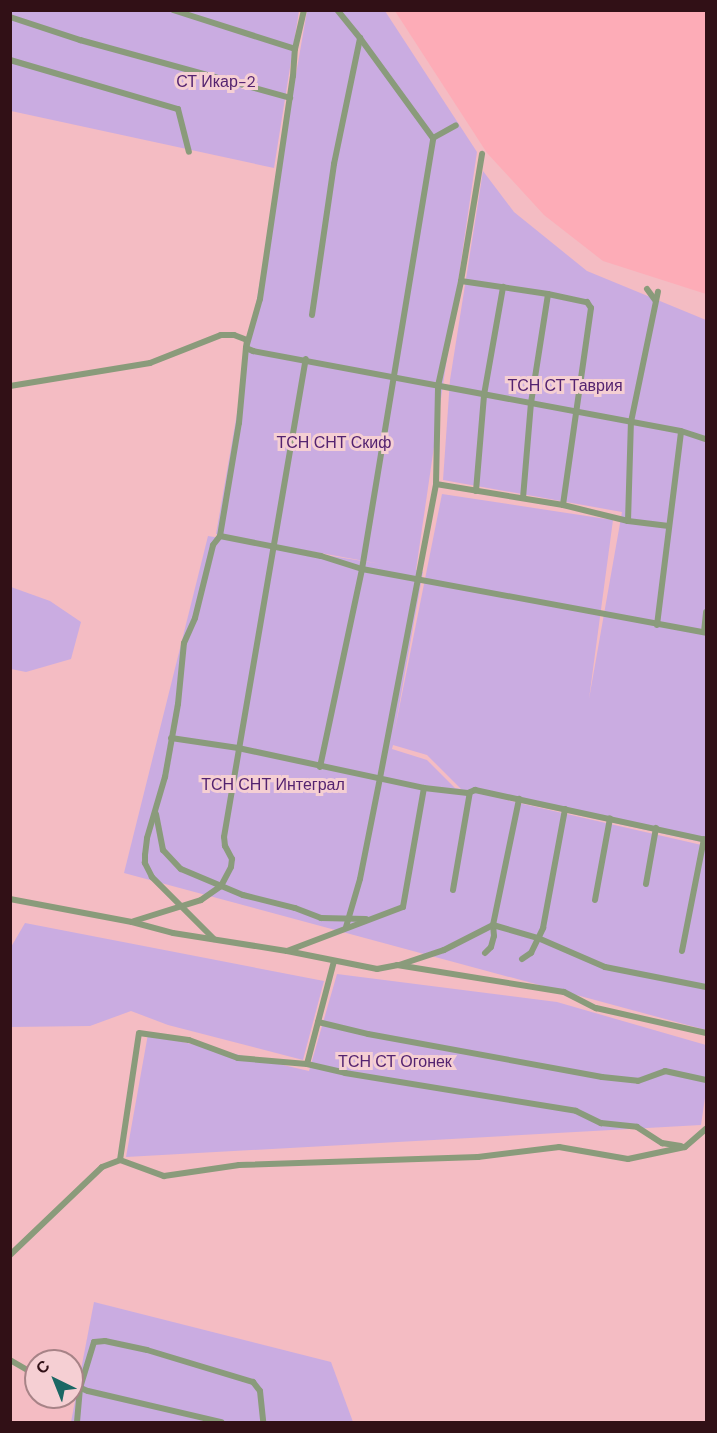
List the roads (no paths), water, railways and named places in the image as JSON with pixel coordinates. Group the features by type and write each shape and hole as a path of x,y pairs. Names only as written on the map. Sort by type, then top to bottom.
{"street":[{"path":"173,10 295,48"},
{"path":"246,348 260,299 290,98 295,48 304,10"},
{"path":"320,767 362,569 433,138 337,10"},
{"path":"10,17 80,40 290,98"},
{"path":"312,315 334,164 360,38"},
{"path":"10,60 178,109 189,152"},
{"path":"433,138 456,125"},
{"path":"346,927 380,778 436,484 438,386 461,281 482,154"},
{"path":"461,281 587,302 591,308 563,505"},
{"path":"476,491 484,395 503,287"},
{"path":"647,289 655,300"},
{"path":"628,522 631,422 658,292"},
{"path":"523,498 531,404 548,294"},
{"path":"10,386 150,363 221,335 234,334 248,340 239,423 220,536 213,545 195,618 184,643 178,704 165,777 147,838 145,863 152,877 214,939"},
{"path":"246,348 395,379 681,431 706,439"},
{"path":"132,921 182,909 201,900 221,886 232,859 225,846 224,837 272,546 306,359"},
{"path":"657,624 681,431"},
{"path":"436,484 563,505 628,522 669,526"},
{"path":"220,536 321,556 362,569 705,632 706,612"},
{"path":"171,738 238,748 424,788 470,792 476,790 706,839 682,951"},
{"path":"287,951 366,919 398,911 404,905 424,788"},
{"path":"453,890 470,792"},
{"path":"485,953 491,947 519,799"},
{"path":"522,959 531,953 543,928 565,809"},
{"path":"155,810 159,837 170,861 181,869 243,895 295,908 321,918 366,919"},
{"path":"596,900 610,818"},
{"path":"646,884 656,828"},
{"path":"10,899 132,921 173,933 287,951 377,969 444,950 494,925 537,938 605,967 706,987"},
{"path":"307,1064 334,962"},
{"path":"397,965 564,992 596,1008 706,1033"},
{"path":"318,1022 368,1034 602,1077 638,1081 665,1071 706,1080"},
{"path":"120,1160 140,1033 189,1040 238,1058 307,1064 356,1075 576,1111 601,1123 637,1127 662,1143 685,1147"},
{"path":"10,1255 102,1167 120,1160 164,1176 238,1165 478,1157 559,1147 628,1159 685,1147 706,1129"},
{"path":"84,1375 94,1342 105,1341 147,1350 252,1382 260,1391 263,1422"},
{"path":"10,1360 24,1368"},
{"path":"84,1389 221,1422"}],"park label":[{"name":"СТ Икар-2","path":"216,82"},
{"name":"ТСН СТ Таврия","path":"565,386"},
{"name":"ТСН СНТ Скиф","path":"334,443"},
{"name":"ТСН СНТ Интеграл","path":"273,785"},
{"name":"ТСН СТ Огонек","path":"395,1062"}]}
